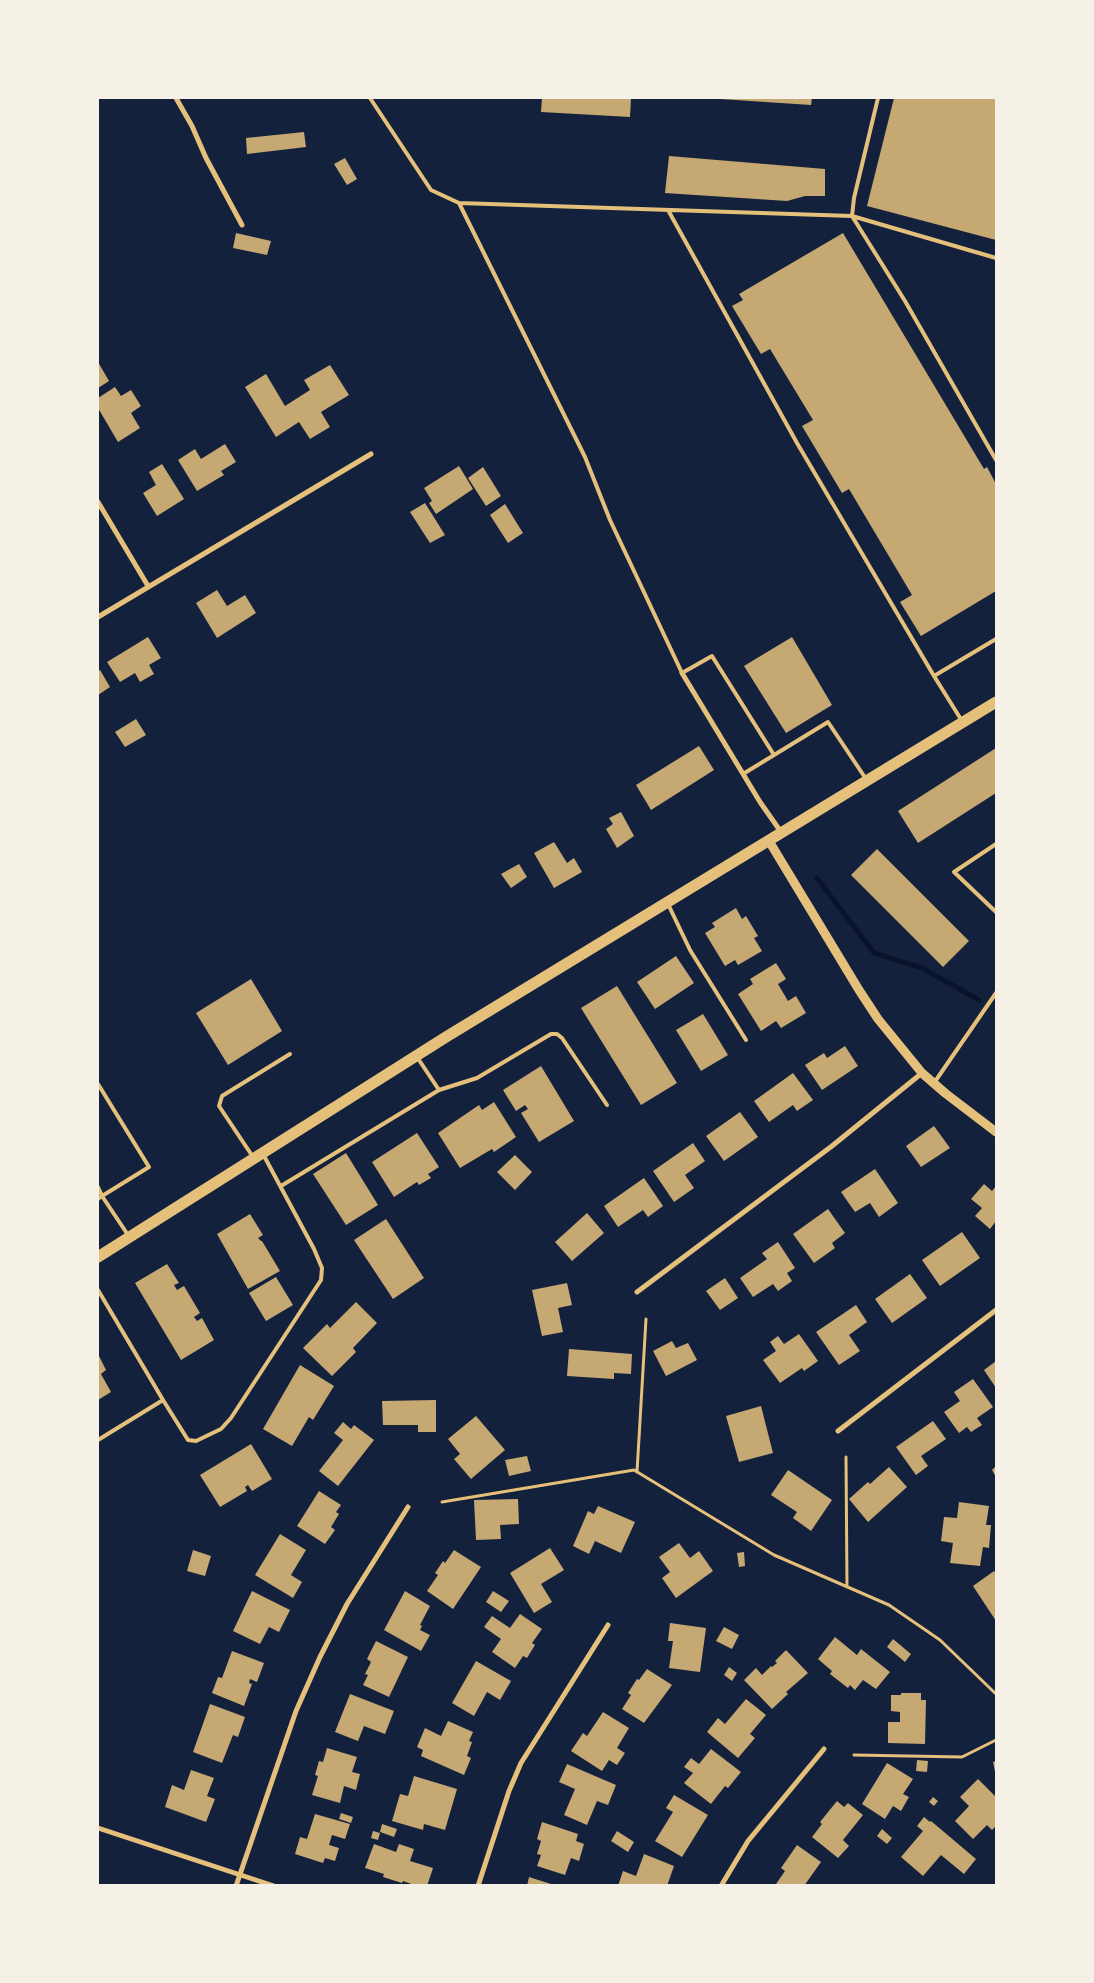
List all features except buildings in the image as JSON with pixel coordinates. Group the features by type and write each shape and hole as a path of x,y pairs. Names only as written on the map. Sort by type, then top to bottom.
{"main road":[{"path":"98,1257 416,1056 996,702"}],"street":[{"path":"176,98 242,225"},
{"path":"98,617 371,454"},
{"path":"98,502 148,586"},
{"path":"682,674 760,802 782,833"},
{"path":"769,841 878,1019 922,1073 996,1132"},
{"path":"637,1292 832,1146 922,1073"},
{"path":"838,1431 996,1310"},
{"path":"236,1886 296,1711 320,1657 347,1604 408,1507"},
{"path":"478,1886 509,1791 521,1763 608,1625"},
{"path":"721,1886 748,1841 824,1749"},
{"path":"98,1828 274,1886"}],"lane":[{"path":"370,98 430,190 459,203 852,216 996,258"},
{"path":"878,98 852,216 905,301 996,460"},
{"path":"459,203 585,457 610,520 682,674 712,656 774,755"},
{"path":"668,210 797,443 963,722"},
{"path":"934,676 996,639"},
{"path":"743,774 828,722 867,781"},
{"path":"996,844 954,872 996,912"},
{"path":"667,902 690,950 746,1040"},
{"path":"934,1083 996,992"},
{"path":"281,1186 439,1090 477,1078 551,1034 557,1034 562,1038 606,1106"},
{"path":"98,1290 188,1440 196,1441 221,1429 231,1418 321,1280 322,1268 314,1249 281,1186 219,1106 222,1096 290,1054"},
{"path":"416,1056 439,1090"},
{"path":"98,1084 149,1166 98,1199"},
{"path":"98,1187 129,1237"},
{"path":"98,1440 163,1400"}],"path":[{"path":"637,1472 646,1319"},
{"path":"846,1458 848,1587"},
{"path":"442,1502 634,1470 774,1555 889,1605 940,1640 996,1694"},
{"path":"854,1755 962,1757 996,1740"}],"waterway":[{"path":"817,878 874,953 922,968 979,1000"}]}
